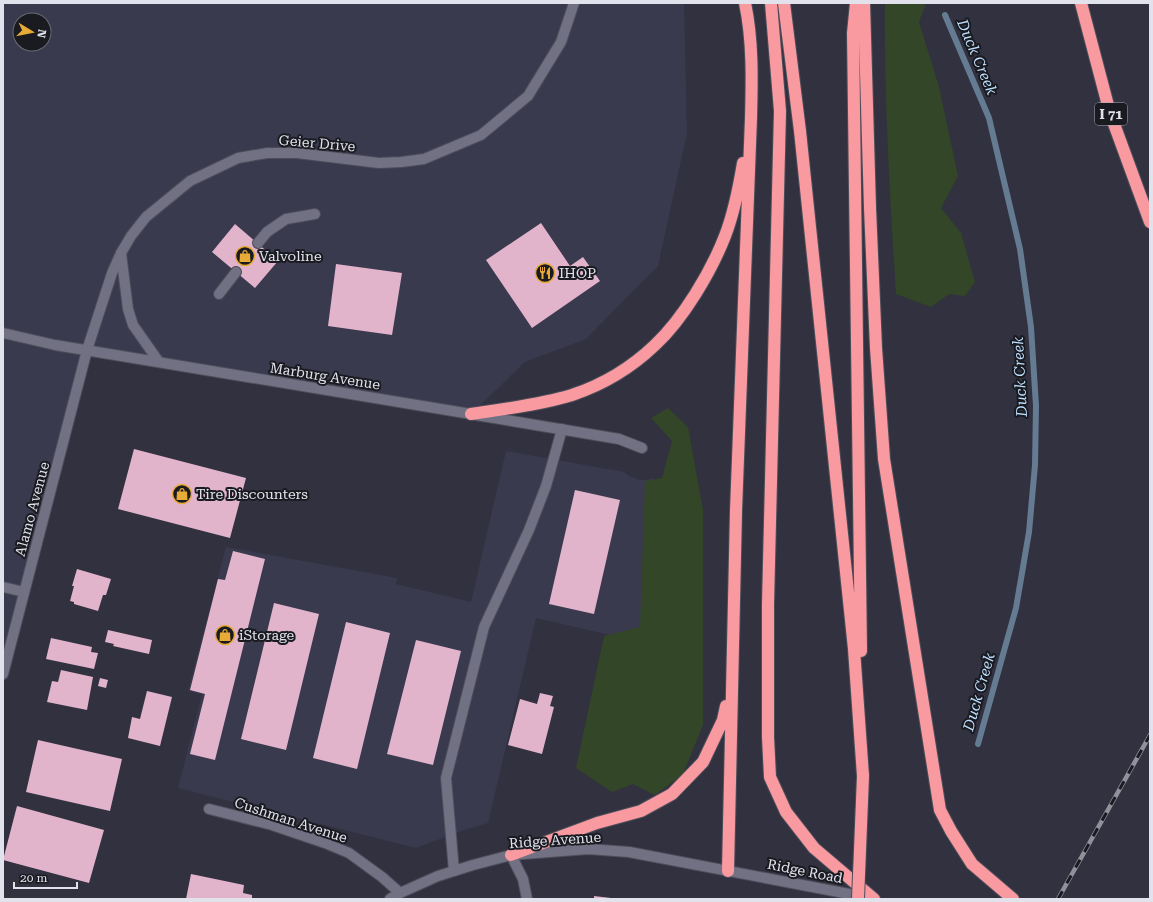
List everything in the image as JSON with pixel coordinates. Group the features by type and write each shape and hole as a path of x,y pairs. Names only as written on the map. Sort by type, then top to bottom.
{"highway":[{"path":"728,871 736,511 751,118 752,66 748,17 745,3"},
{"path":"771,3 780,111 768,604 768,737 770,777 786,812 814,848 875,899"},
{"path":"784,3 800,131 853,642 863,776"},
{"path":"856,3 854,33 863,776 858,899"},
{"path":"864,3 870,224 876,348 884,458 940,810 947,825 972,864 1013,899"},
{"name":"I 71","path":"1081,3 1110,113 1150,222"},
{"path":"470,414 535,404 572,395 598,384 628,367 655,345 680,316 702,281 725,236 737,194 751,118"},
{"path":"511,855 597,823 641,811 672,794 703,762 723,720 732,673"}],"street":[{"name":"Geier Drive","path":"87,350 112,273 131,236 146,217 190,182 238,158 267,153 297,153 380,163 401,162 424,159 481,135 528,96 561,42 574,3"},
{"path":"258,243 267,232 286,219 315,214"},
{"path":"121,253 128,309 133,325 159,362"},
{"path":"219,294 236,272"},
{"name":"Marburg Avenue","path":"3,333 55,345 619,439 642,448"},
{"name":"Alamo Avenue","path":"3,674 87,350"},
{"path":"454,871 446,778 484,627 529,530 546,486 562,429"},
{"path":"3,587 24,592"},
{"name":"Cushman Avenue","path":"209,809 272,825 349,853 400,892"},
{"name":"Ridge Avenue","path":"390,899 400,892 438,876 511,855 588,849 629,852 728,871"},
{"path":"511,855 523,879 527,899"},
{"name":"Ridge Road","path":"728,871 875,899"}],"shaded area":[{"path":"3,3 684,3 687,133 658,266 586,339 525,362 471,414 87,350 3,674"},
{"name":"iStorage","path":"506,451 624,472 629,476 640,480 653,478 649,644 536,618 488,823 458,832 416,848 178,788 202,694 188,691 226,547 397,578 396,584 471,602"}],"green space":[{"path":"885,3 926,3 919,22 939,87 958,176 941,208 961,233 975,282 965,296 949,294 931,307 896,294 886,112"},
{"path":"668,408 688,427 703,510 703,725 683,774 655,795 633,784 612,792 576,768 604,636 640,627 645,481 662,478 672,441 651,418"}],"building":[{"name":"IHOP","path":"541,223 570,266 583,257 600,281 532,328 486,260"},
{"name":"Valvoline","path":"235,224 278,261 255,288 212,252"},
{"path":"336,264 402,273 392,335 328,326"},
{"name":"Tire Discounters","path":"134,449 246,478 230,538 118,509"},
{"path":"575,490 620,500 594,614 549,604"},
{"name":"iStorage","path":"233,551 265,559 215,760 190,754 205,694 190,690 218,579 225,580"},
{"path":"77,569 111,579 106,595 103,595 98,611 74,604 74,602 70,601 74,586 72,586"},
{"name":"iStorage","path":"274,603 319,614 286,750 241,739"},
{"path":"346,622 390,633 357,769 313,758"},
{"path":"108,630 152,640 149,654 113,646 114,644 105,642"},
{"path":"51,638 92,647 91,652 98,653 94,669 46,659"},
{"path":"416,640 461,651 433,765 387,754"},
{"path":"61,670 93,677 87,710 47,702 52,681 58,682"},
{"path":"100,678 108,680 106,688 98,686"},
{"path":"147,691 172,697 160,746 128,738 132,717 140,719"},
{"path":"540,693 553,696 550,706 554,707 542,754 508,745 520,699 537,704"},
{"path":"38,740 122,759 110,811 26,792"},
{"path":"17,806 104,830 89,883 3,860"},
{"path":"191,874 244,885 243,893 252,895 252,899 186,899"},
{"path":"594,896 611,898 611,899 594,899"}],"waterway":[{"name":"Duck Creek","path":"945,15 989,118 1020,249 1031,327 1036,406 1035,465 1029,532 1016,608 978,744"}],"railway":[{"path":"1058,899 1150,735"}],"place":[{"name":"Valvoline","path":"245,256"},
{"name":"IHOP","path":"545,273"},
{"name":"Tire Discounters","path":"182,494"},
{"name":"iStorage","path":"225,635"}]}
